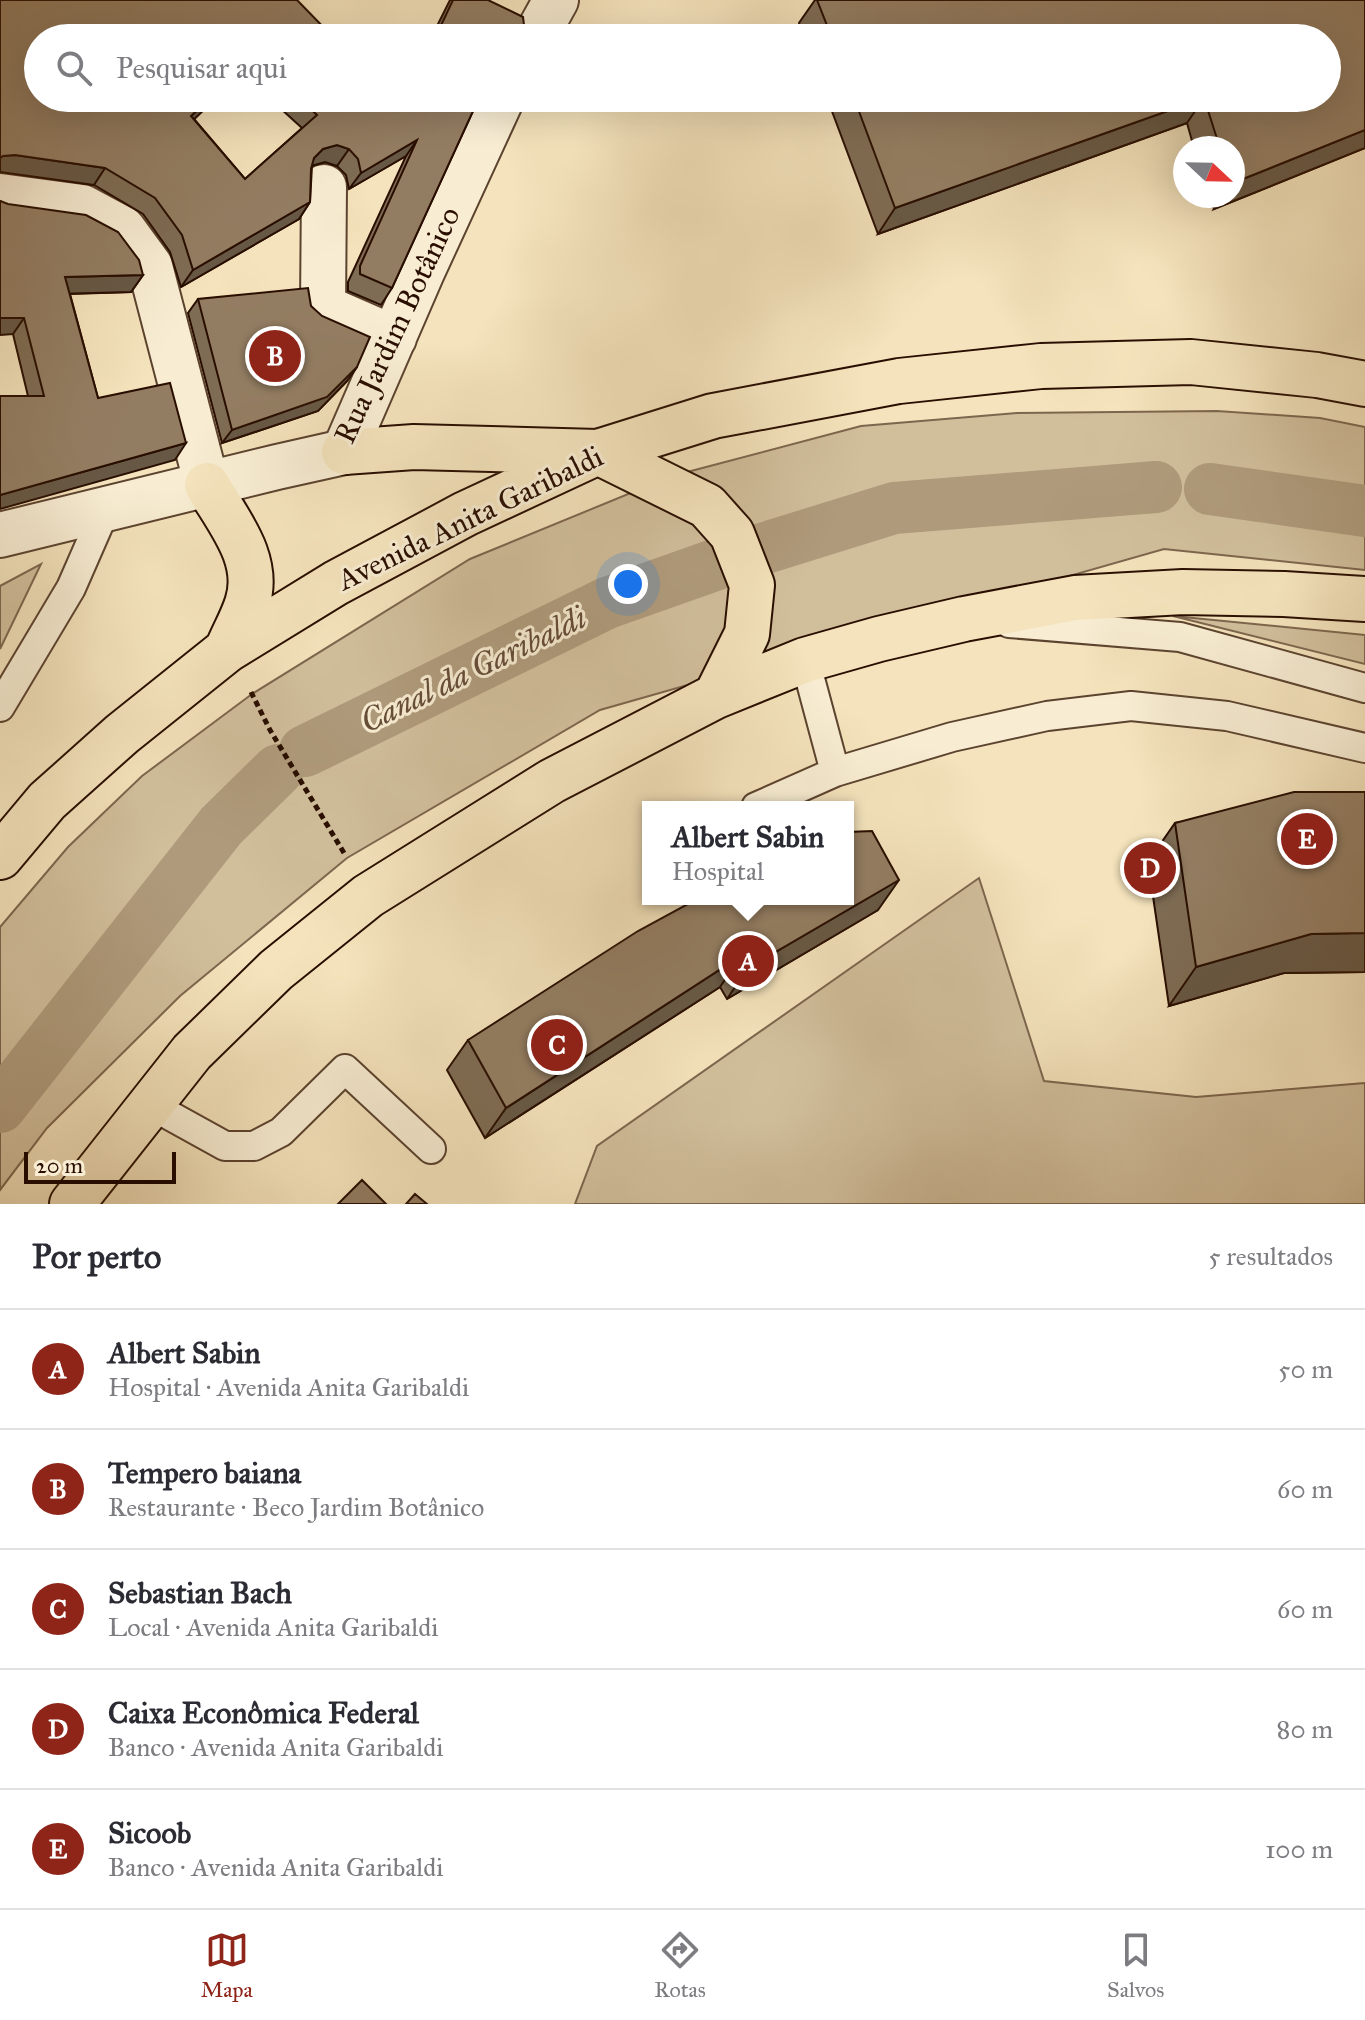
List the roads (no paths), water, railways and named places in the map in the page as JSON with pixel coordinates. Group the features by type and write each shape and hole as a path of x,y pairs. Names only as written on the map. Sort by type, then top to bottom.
{"main road":[{"name":"Avenida Anita Garibaldi","path":"0,857 47,801 122,734 227,650 336,583 452,520 598,452 713,416 899,381 1041,366 1191,362 1317,375 1365,384"},
{"path":"344,452 414,447 598,452 707,506 732,534 752,585 747,634 716,696"},
{"path":"207,485 243,546 251,571 248,602 227,650"},
{"path":"72,1204 192,1052 276,970 368,896 552,781 716,696 805,660 964,619 1075,598 1183,592 1365,599"}],"street":[{"path":"543,24 556,0"},
{"name":"Rua Jardim Botânico","path":"0,535 344,452 496,112"},
{"path":"324,187 323,307 394,338"},
{"path":"0,196 82,207 123,229 150,266 207,485"}],"lane":[{"path":"0,707 71,588 106,508"},
{"path":"964,619 1180,637 1365,688"},
{"path":"805,660 835,772"},
{"path":"770,801 835,772 952,737 1047,716 1131,706 1227,716 1365,748"},
{"path":"149,1104 225,1146 254,1146 281,1132 345,1069 431,1149"}],"waterway":[{"name":"Canal da Garibaldi","path":"305,751 607,603 743,555 894,508 1156,487"},
{"name":"Canal da Garibaldi","path":"1210,489 1365,511"},
{"name":"Canal da Garibaldi","path":"0,1107 221,826 278,770"}],"place":[{"name":"Tempero baiana","path":"275,356"},
{"name":"Sicoob","path":"1307,839"},
{"name":"Caixa Econômica Federal","path":"1150,868"},
{"name":"Albert Sabin","path":"748,961"},
{"name":"Sebastian Bach","path":"557,1045"}]}
